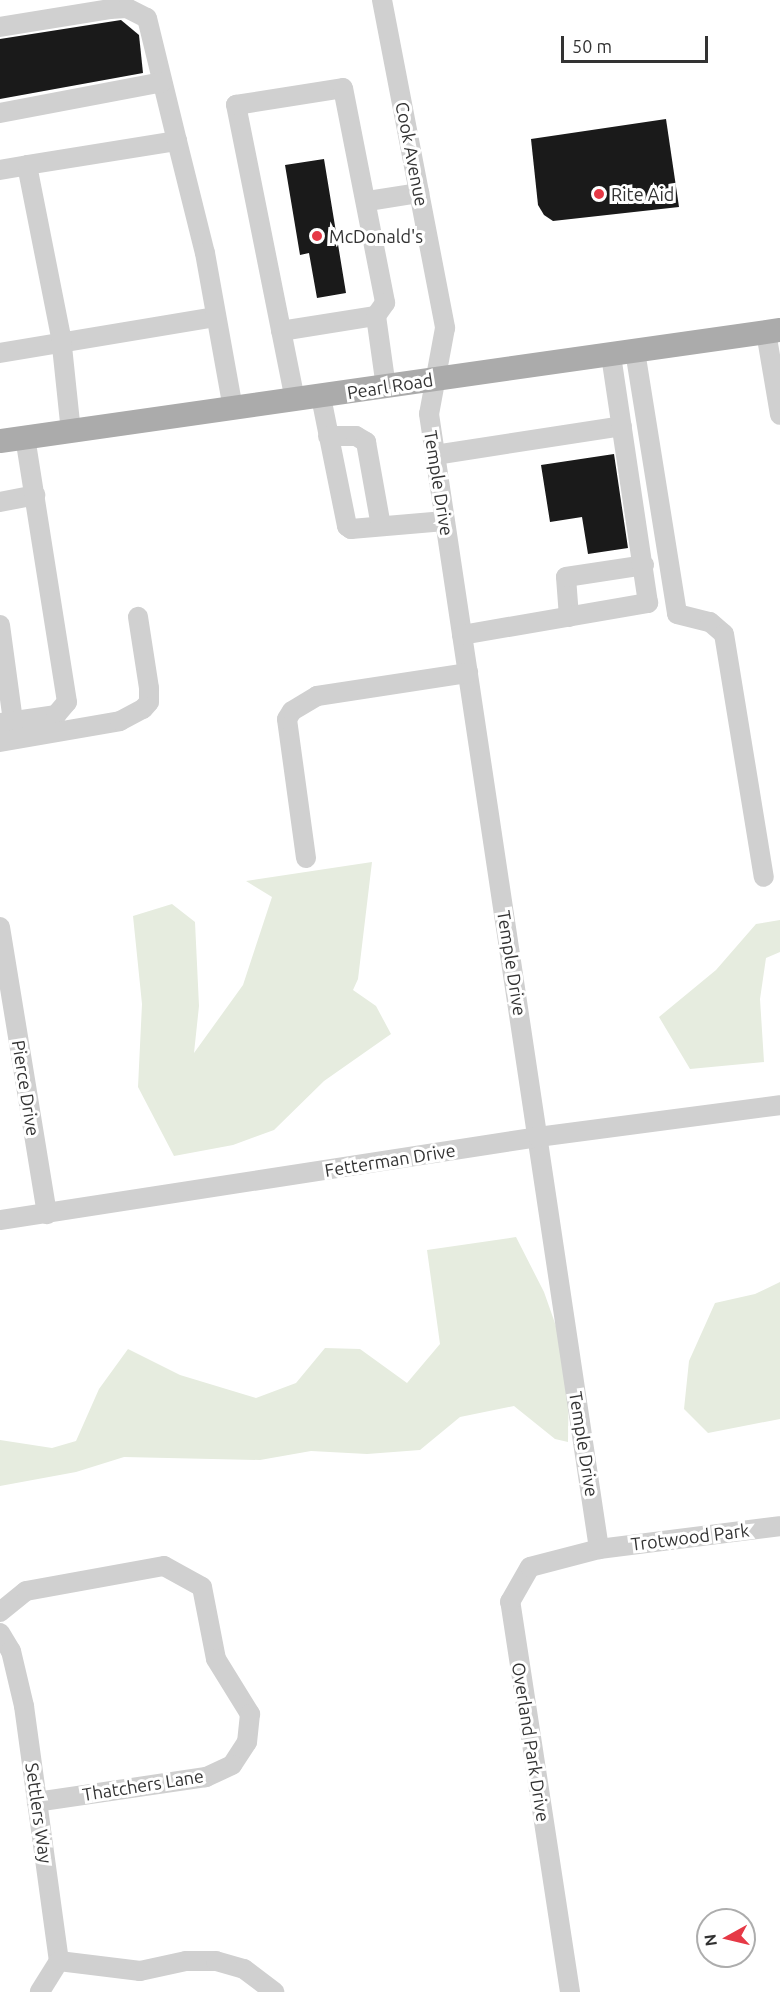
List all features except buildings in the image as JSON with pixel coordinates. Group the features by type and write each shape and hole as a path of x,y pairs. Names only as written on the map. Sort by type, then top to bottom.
{"main road":[{"name":"Pearl Road","path":"0,441 773,331"}],"street":[{"name":"Cook Avenue","path":"382,0 445,328 434,379"},
{"path":"0,27 127,8 147,18 216,317 233,409"},
{"path":"0,113 162,82"},
{"path":"295,400 236,105 342,88 368,201 385,303 376,316 386,387"},
{"path":"0,170 177,141"},
{"path":"27,165 62,344 71,432"},
{"path":"368,201 419,193"},
{"path":"281,331 376,316"},
{"path":"0,353 216,317"},
{"path":"773,331 780,415"},
{"path":"635,351 677,614 710,622 724,634 764,877"},
{"path":"462,635 648,603 644,565 610,355"},
{"name":"Temple Drive","path":"434,379 429,414 599,1548"},
{"path":"321,397 346,526 381,526 445,520"},
{"path":"435,455 622,426"},
{"path":"328,436 356,436 366,442 381,526"},
{"path":"1,630 6,722 56,715 67,702 25,438"},
{"path":"0,502 35,495"},
{"path":"569,617 566,577 644,565"},
{"path":"0,742 120,721 143,709 148,702 149,688 138,617"},
{"path":"306,858 287,719 292,711 317,696 468,673"},
{"name":"Pierce Drive","path":"0,927 47,1214"},
{"name":"Fetterman Drive","path":"0,1220 538,1137 780,1105"},
{"name":"Trotwood Park","path":"599,1548 780,1526"},
{"name":"Overland Park Drive","path":"570,1992 510,1602 530,1567 599,1548"},
{"name":"Thatchers Lane","path":"0,1612 26,1591 164,1566 202,1587 216,1659 250,1714 247,1742 232,1765 206,1777 38,1802"},
{"name":"Settlers Way","path":"0,1633 11,1651 24,1706 58,1961"},
{"path":"40,1992 58,1961 140,1971 186,1961 216,1961 244,1969 274,1992"}],"shaded area":[{"path":"372,862 358,979 353,990 376,1006 391,1034 324,1081 274,1130 233,1145 174,1156 138,1087 142,1004 133,916 172,904 195,922 199,1006 194,1053 243,985 272,897 246,881"},
{"path":"780,920 780,952 766,958 760,999 764,1062 690,1069 659,1017 716,970 756,924"},
{"path":"516,1237 544,1292 569,1363 568,1442 555,1439 514,1406 460,1417 420,1450 367,1454 311,1451 260,1460 124,1457 76,1472 0,1486 0,1440 52,1448 76,1441 99,1389 128,1349 180,1375 256,1398 296,1383 325,1348 360,1349 407,1383 440,1344 427,1250"},
{"path":"780,1282 780,1419 708,1433 684,1409 689,1361 715,1303 755,1294"}],"place":[{"name":"Rite Aid","path":"599,194"},
{"name":"McDonald's","path":"317,236"}]}
